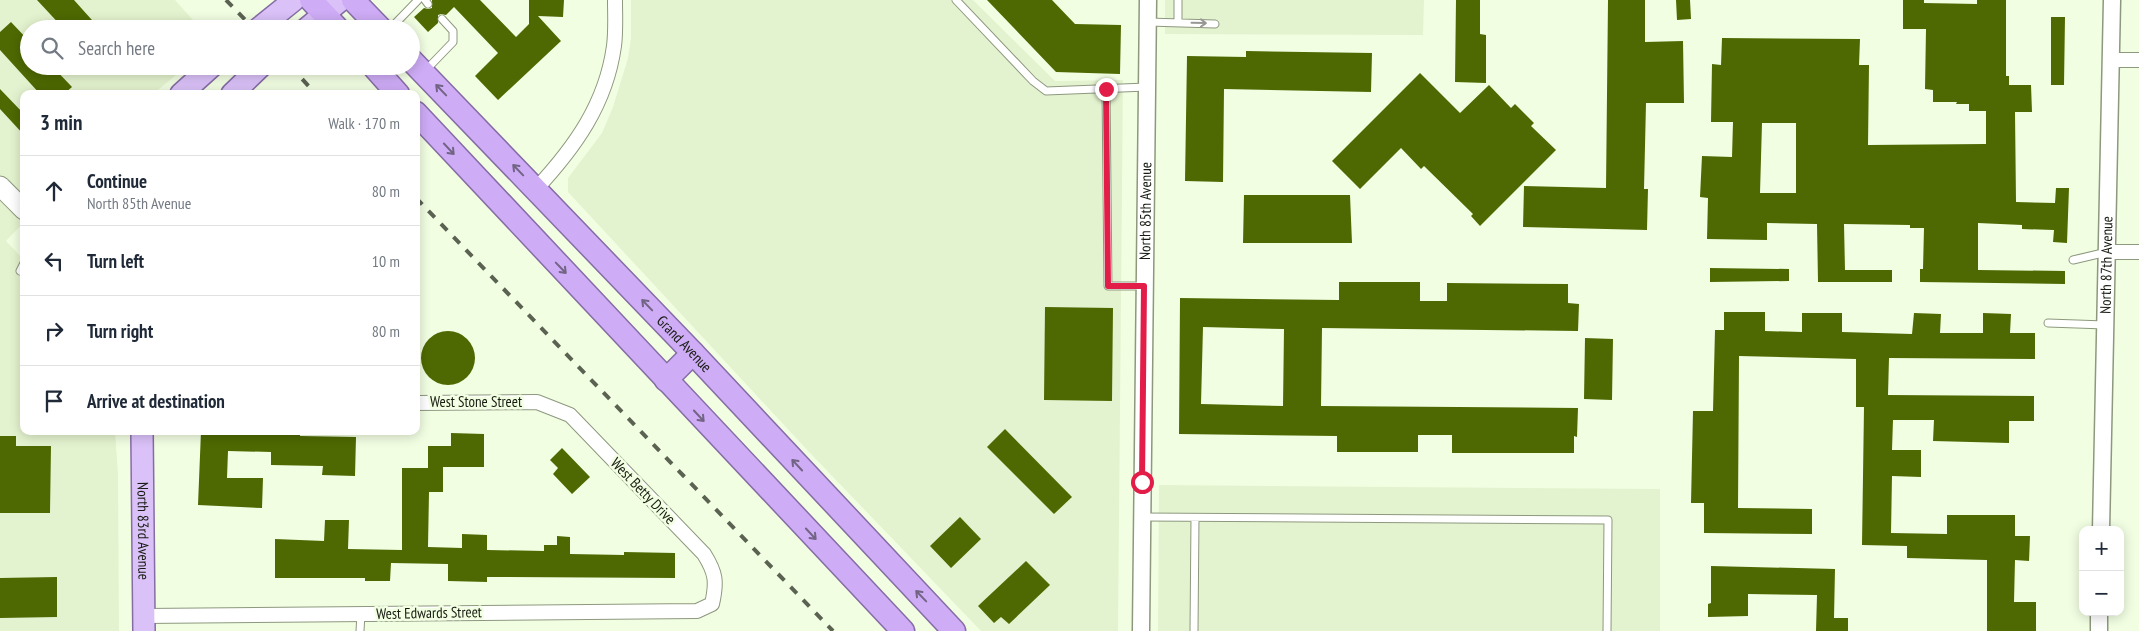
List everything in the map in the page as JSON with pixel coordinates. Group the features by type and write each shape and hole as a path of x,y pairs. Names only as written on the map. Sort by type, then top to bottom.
{"highway":[{"path":"354,0 373,20"},
{"name":"Grand Avenue","path":"420,69 693,353 954,631"},
{"path":"381,75 394,90"},
{"path":"420,117 903,631"},
{"path":"666,380 693,353"}],"main road":[{"path":"269,20 294,0"},
{"path":"324,14 341,0"},
{"path":"185,90 202,75"},
{"path":"236,90 252,75"},
{"path":"0,186 20,206"},
{"name":"North 83rd Avenue","path":"142,435 144,624"}],"street":[{"path":"536,189 577,140 597,105 608,74 614,45 615,0"},
{"name":"North 85th Avenue","path":"1141,631 1148,0"},
{"name":"North 87th Avenue","path":"2101,526 2112,0"},
{"path":"2111,60 2139,60"},
{"path":"2107,252 2139,252"},
{"name":"West Stone Street","path":"420,402 537,402"},
{"name":"West Betty Drive","path":"537,402 570,415 704,554 714,570 716,587 712,604"},
{"name":"West Edwards Street","path":"144,624 361,614 697,611 712,604"},
{"path":"2099,616 2099,631"}],"lane":[{"path":"399,20 418,0"},
{"path":"956,0 1033,81 1046,90 1147,87"},
{"path":"1178,0 1178,23"},
{"path":"420,64 453,42 453,31 442,19"},
{"path":"1148,22 1215,24"},
{"path":"1106,89 1108,286 1144,286"},
{"path":"2073,260 2107,252"},
{"path":"2048,323 2105,325"},
{"path":"1141,517 1608,520 1607,631"},
{"path":"1194,631 1195,518"},
{"path":"360,631 361,614"}],"shaded area":[{"path":"0,0 175,0 193,20 20,20 20,75 176,75 158,90 20,90 20,226 6,241 20,256 20,435 115,435 118,474 119,631 0,631"},
{"path":"631,0 973,0 1055,81 1123,80 1118,631 981,631 810,453 568,192 568,178 602,133 613,107 628,58 631,38"},
{"path":"1165,0 1424,0 1423,35 1165,34"},
{"path":"1159,485 1660,489 1660,631 1158,631"}],"building":[{"path":"37,0 74,0 92,20 56,20"},
{"path":"432,0 480,0 516,37 529,24 529,0 564,0 563,17 538,16 561,41 498,100 475,76 498,53 454,7 446,15 438,15 438,23 428,32 420,23 420,20 414,17 424,8 432,8"},
{"path":"987,0 1052,0 1075,24 1121,25 1120,74 1056,72"},
{"path":"1456,0 1480,0 1480,34 1486,35 1486,83 1455,82"},
{"path":"1608,0 1645,0 1645,42 1683,41 1684,103 1646,103 1644,189 1648,189 1647,230 1523,227 1524,186 1606,188"},
{"path":"1676,0 1690,0 1691,19 1677,20"},
{"path":"1903,0 1924,0 1924,3 1977,4 1977,0 2006,0 2006,76 2009,76 2009,85 2031,85 2032,112 2015,112 2016,202 2055,203 2056,188 2069,188 2067,243 2053,242 2054,230 2022,229 2022,225 1978,223 1978,270 2065,271 2065,284 1920,282 1920,269 1923,269 1924,228 1910,228 1910,225 1844,224 1845,270 1892,270 1892,282 1818,282 1817,224 1767,223 1767,240 1707,239 1708,198 1700,197 1702,156 1732,157 1733,122 1711,122 1712,64 1721,65 1722,38 1860,39 1859,65 1869,65 1868,145 1986,144 1986,111 1969,111 1969,104 1933,102 1933,90 1925,89 1926,29 1903,29","holes":["1762,123 1796,123 1796,193 1760,193"]},
{"path":"2051,17 2065,17 2064,85 2051,85"},
{"path":"11,22 20,32 20,72 0,50 0,32"},
{"path":"1246,51 1372,53 1371,92 1224,89 1223,182 1185,181 1187,56 1246,57"},
{"path":"1420,73 1460,113 1489,85 1511,108 1515,104 1534,123 1531,126 1556,150 1480,226 1471,216 1473,214 1424,166 1421,169 1401,148 1360,189 1332,161"},
{"path":"23,75 61,75 72,87 69,90 36,90"},
{"path":"0,89 20,110 20,131 0,109"},
{"path":"1244,195 1350,195 1352,243 1243,243"},
{"path":"1710,268 1789,269 1789,281 1710,282"},
{"path":"1339,282 1420,282 1420,301 1447,301 1447,283 1568,284 1568,303 1579,304 1578,331 1322,328 1321,406 1578,408 1577,437 1574,436 1574,453 1452,453 1452,435 1418,435 1418,452 1337,452 1337,436 1179,434 1180,298 1339,300","holes":["1203,327 1284,329 1283,406 1201,404"]},
{"path":"1045,307 1113,308 1112,401 1044,400"},
{"path":"1724,312 1765,312 1765,331 1802,332 1802,313 1842,313 1842,332 1912,334 1914,313 1941,314 1940,333 1983,333 1983,313 2011,314 2010,333 2035,333 2035,359 1889,358 1888,395 2034,396 2034,421 2009,421 2009,443 1933,441 1934,420 1893,420 1892,450 1921,450 1921,477 1892,476 1891,533 1947,534 1947,515 2015,515 2015,536 2030,536 2029,561 2015,560 2014,602 2036,602 2036,631 1987,631 1987,560 1907,558 1907,546 1862,545 1864,407 1856,407 1856,359 1739,356 1738,508 1812,509 1812,534 1704,533 1704,503 1691,503 1693,411 1713,411 1715,330 1724,330"},
{"path":"443,331 453,331 463,335 471,343 475,358 471,373 463,381 453,385 443,385 433,381 425,373 421,363 421,353 425,343 433,335"},
{"path":"1585,338 1613,339 1612,400 1584,399"},
{"path":"1005,429 1072,497 1054,514 987,447"},
{"path":"451,433 484,434 484,467 443,467 443,492 429,492 428,547 462,548 462,534 487,535 487,550 544,551 544,545 557,545 557,536 570,537 570,554 624,555 624,552 675,553 675,578 487,577 487,582 448,581 448,564 391,563 390,581 365,581 365,578 275,578 275,539 324,541 325,520 349,520 348,549 402,550 402,468 428,468 428,446 451,446"},
{"path":"201,435 356,437 355,476 322,475 323,466 271,465 271,452 228,451 227,478 263,478 262,508 198,505"},
{"path":"0,436 16,436 16,446 51,446 50,513 0,513"},
{"path":"562,448 590,477 572,494 553,474 558,468 550,460"},
{"path":"960,517 981,539 951,568 930,546"},
{"path":"1026,561 1050,585 1009,624 1001,617 994,623 978,606"},
{"path":"1711,566 1835,569 1834,618 1848,618 1848,631 1816,631 1817,595 1748,594 1748,616 1708,617 1708,604 1711,603"},
{"path":"57,577 57,617 0,618 0,578"}],"railway":[{"path":"226,0 245,20"},
{"path":"298,75 312,90"},
{"path":"420,202 833,631"}],"route":[{"path":"1106,89 1108,286 1144,286 1142,482"}]}
